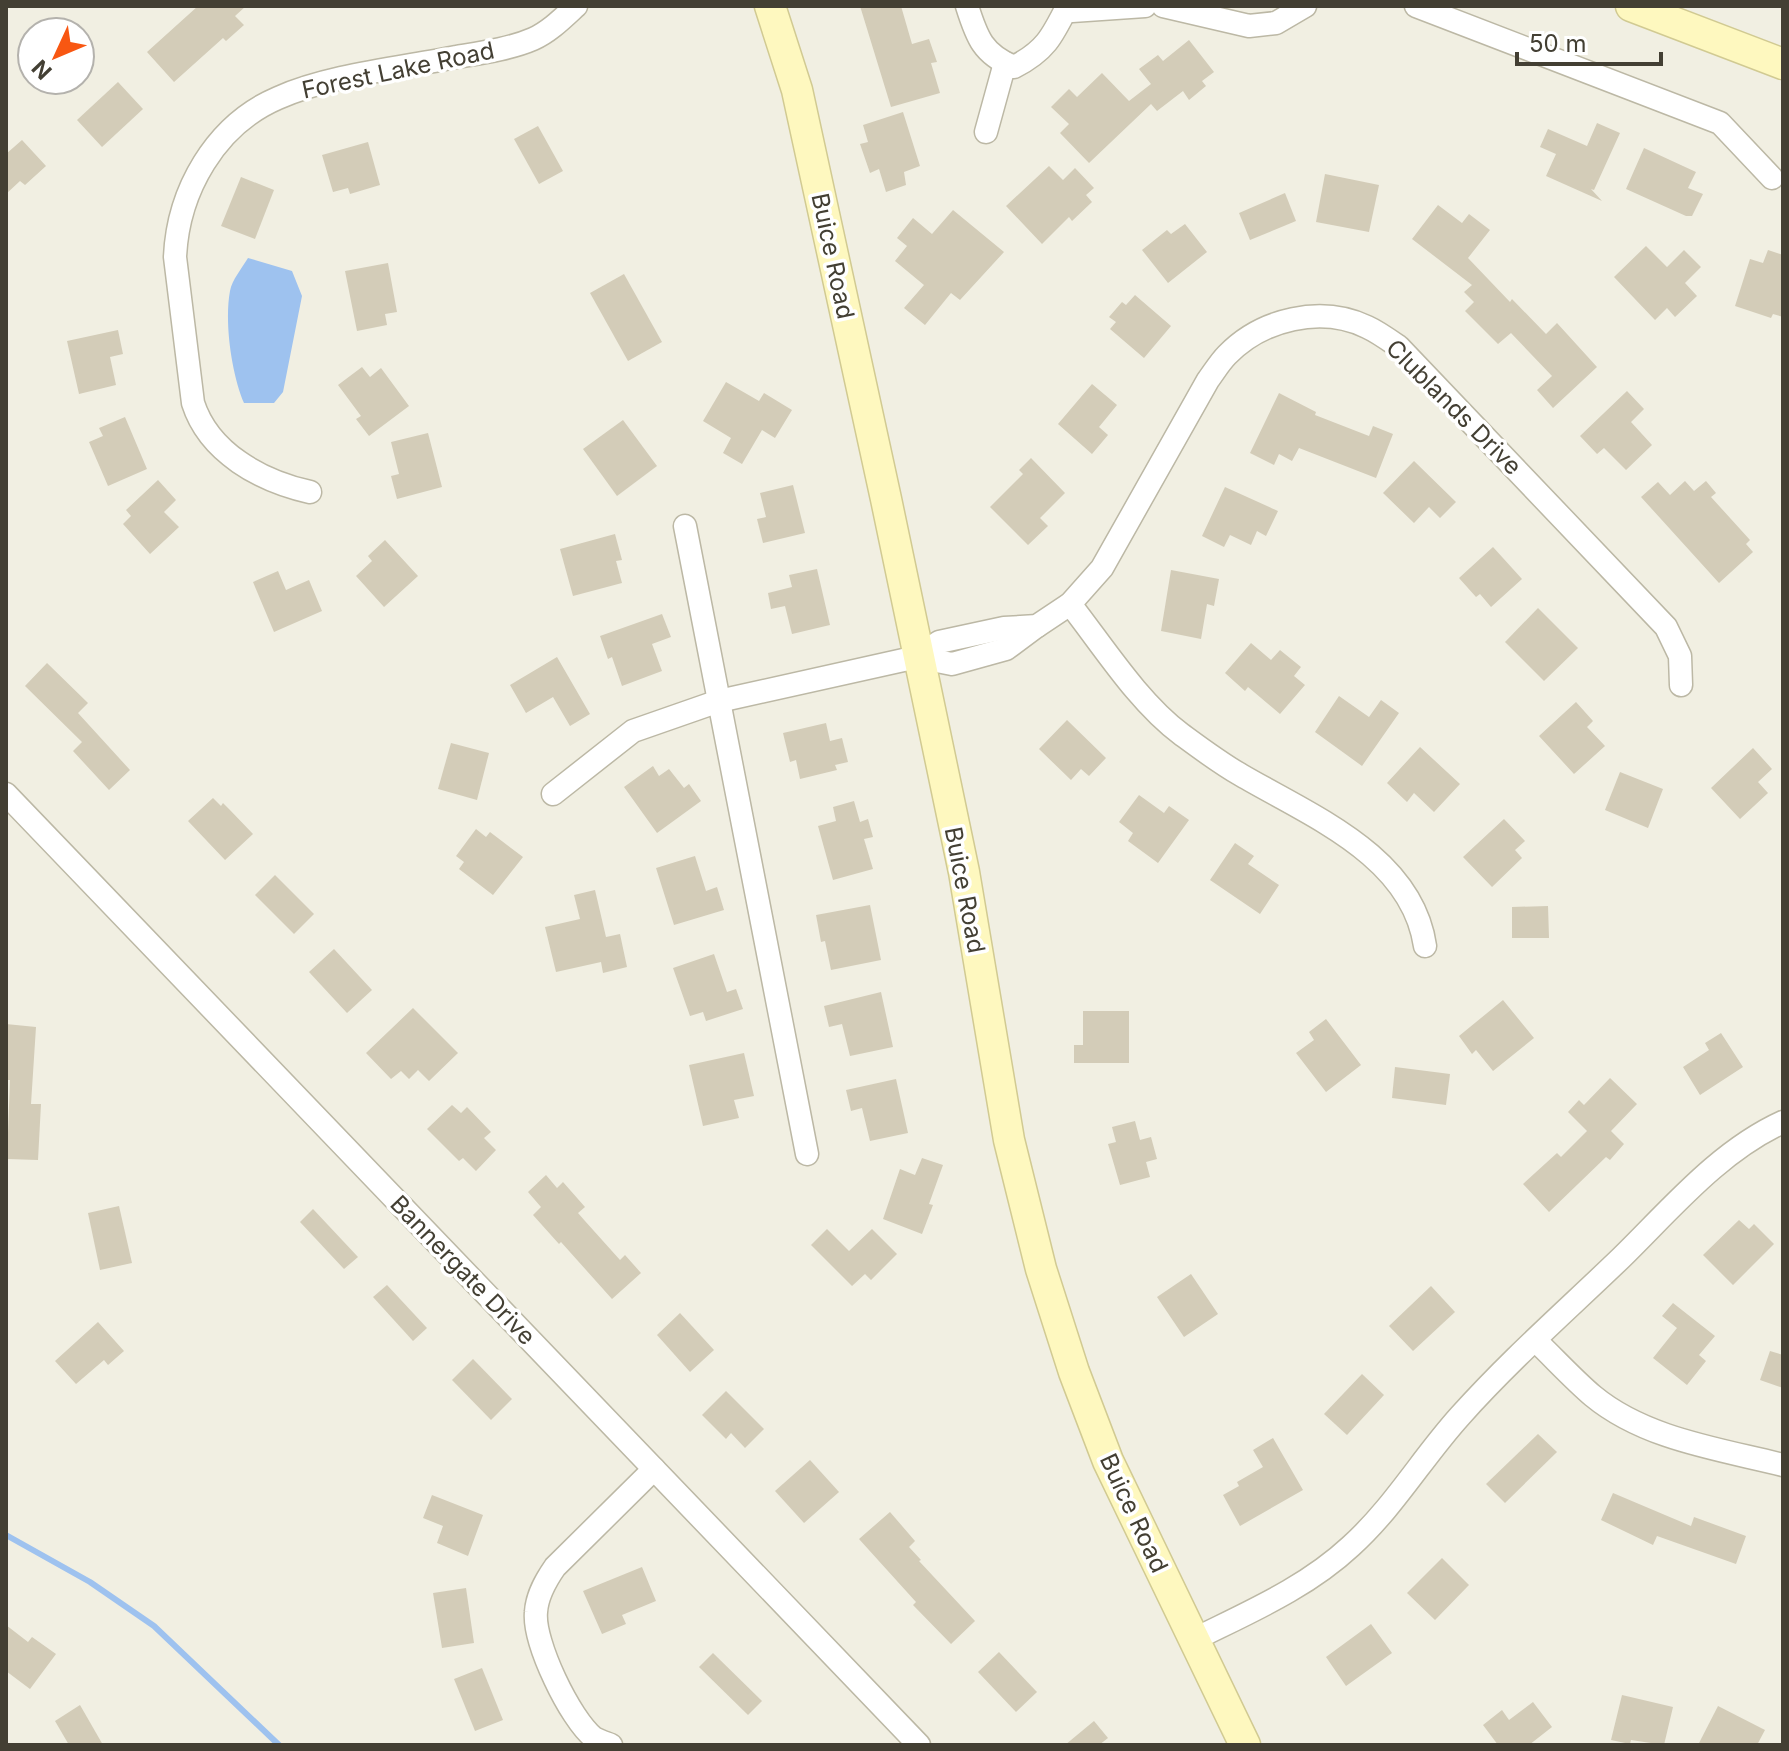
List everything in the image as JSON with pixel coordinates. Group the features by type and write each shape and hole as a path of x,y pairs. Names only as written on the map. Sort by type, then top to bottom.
{"street":[{"name":"Forest Lake Road","path":"310,492 263,476 220,449 198,419 193,403 175,257 176,233 183,206 200,168 235,125 279,97 333,82 533,39 576,6"},
{"name":"Buice Road","path":"770,6 797,90 886,499 964,872 1009,1140 1041,1269 1074,1372 1108,1461 1245,1745"},
{"path":"967,6 975,34 992,57 1014,67 1033,57 1051,40 1066,7 1072,11 1145,6"},
{"path":"1163,6 1249,26 1276,23 1305,6"},
{"path":"1416,6 1720,123 1772,178"},
{"path":"1631,6 1783,64"},
{"path":"986,132 1005,63"},
{"name":"Clublands Drive","path":"553,794 633,731 719,701 917,657 939,642 1004,628 1037,626 1070,604 1102,568 1208,380 1226,356 1246,338 1273,324 1302,317 1333,317 1366,326 1399,347 1666,627 1680,656 1681,685"},
{"path":"685,526 807,1154"},
{"path":"1070,604 1146,700 1178,732 1238,774 1325,821 1369,854 1412,901 1421,923 1425,946"},
{"name":"Bannergate Drive","path":"7,797 919,1745"},
{"path":"1195,1639 1289,1592 1350,1547 1394,1502 1459,1417 1535,1340 1721,1161 1760,1132 1783,1122"},
{"path":"1535,1340 1593,1396 1645,1426 1682,1439 1783,1465"},
{"path":"611,1745 595,1739 577,1720 540,1649 536,1610 543,1584 555,1567 654,1469"}],"water":[{"path":"248,258 292,271 302,296 283,392 274,403 244,403 233,364 228,304 235,278"}],"building":[{"path":"198,6 246,6 235,16 244,25 226,41 223,38 174,82 147,52"},
{"path":"860,6 901,6 912,44 929,39 937,62 931,63 940,93 891,107"},
{"path":"1189,40 1214,72 1202,81 1206,86 1189,100 1183,91 1157,111 1151,104 1089,163 1060,133 1069,124 1051,107 1069,89 1077,97 1102,73 1129,101 1151,84 1139,69 1158,55 1163,61"},
{"path":"118,82 143,109 102,147 77,120"},
{"path":"903,112 920,166 904,172 906,185 886,192 879,169 870,173 860,144 868,142 863,125"},
{"path":"1597,123 1620,133 1594,190 1591,189 1602,201 1546,176 1556,154 1540,147 1548,129 1587,146"},
{"path":"538,126 563,171 539,184 514,139"},
{"path":"22,140 46,166 25,185 20,181 6,194 6,154"},
{"path":"368,142 380,185 350,194 348,188 333,192 322,155"},
{"path":"1644,148 1696,172 1688,188 1703,194 1692,216 1626,189"},
{"path":"1049,166 1063,180 1075,168 1094,188 1086,195 1092,202 1072,221 1069,217 1042,244 1006,206"},
{"path":"1325,174 1379,185 1369,232 1316,222"},
{"path":"241,177 274,190 255,239 221,226"},
{"path":"1285,193 1296,221 1250,240 1239,213"},
{"path":"1438,205 1462,223 1469,214 1490,230 1468,258 1546,334 1557,323 1597,367 1553,408 1537,390 1552,376 1511,333 1498,344 1465,311 1474,302 1464,292 1472,285 1412,239"},
{"path":"953,210 1004,252 960,300 951,293 925,325 904,308 924,285 895,261 907,246 897,238 913,218 932,234"},
{"path":"1185,224 1207,252 1168,283 1142,250 1167,230 1171,234"},
{"path":"1646,246 1667,267 1684,250 1701,267 1685,283 1697,296 1675,317 1667,308 1655,320 1614,277"},
{"path":"1768,250 1783,255 1783,317 1773,314 1771,318 1735,306 1750,259 1763,263"},
{"path":"388,263 397,312 385,314 387,325 357,331 345,271"},
{"path":"624,274 662,342 628,361 590,293"},
{"path":"1135,295 1171,326 1144,358 1110,329 1116,322 1109,317 1122,302 1126,305"},
{"path":"118,330 123,354 110,357 116,385 79,394 67,341"},
{"path":"362,367 370,377 381,368 409,406 369,436 356,419 361,416 338,385"},
{"path":"726,382 759,401 764,393 792,410 775,438 762,430 742,464 723,453 731,438 703,421"},
{"path":"1092,384 1117,405 1099,427 1108,435 1092,454 1058,424"},
{"path":"1627,391 1644,409 1631,422 1652,445 1626,470 1604,448 1597,454 1580,436"},
{"path":"1279,393 1316,412 1315,415 1369,436 1373,426 1393,434 1376,478 1299,448 1292,461 1279,454 1274,465 1250,453"},
{"path":"125,417 147,469 108,486 89,442 103,436 99,428"},
{"path":"623,420 657,466 617,496 583,449"},
{"path":"428,433 442,487 397,499 391,476 399,474 391,442"},
{"path":"1031,458 1065,493 1040,518 1048,526 1028,545 990,507 1023,474 1019,470"},
{"path":"1414,461 1456,502 1440,518 1429,507 1414,523 1383,493"},
{"path":"158,480 176,500 164,512 179,527 150,554 123,524 131,516 126,510"},
{"path":"1685,481 1694,491 1706,481 1716,493 1711,497 1750,540 1746,544 1753,552 1719,583 1641,497 1658,482 1670,495"},
{"path":"793,485 805,533 763,543 757,519 766,517 760,493"},
{"path":"1225,487 1278,511 1266,536 1257,531 1251,545 1230,535 1224,547 1202,536"},
{"path":"615,534 622,560 616,561 622,583 573,596 560,549"},
{"path":"385,540 418,576 384,607 356,576 372,561 368,556"},
{"path":"1493,547 1522,579 1491,607 1480,594 1476,597 1459,578"},
{"path":"817,569 830,625 792,634 785,606 771,609 768,593 792,587 789,575"},
{"path":"1171,570 1219,579 1214,606 1207,604 1201,639 1161,631"},
{"path":"278,571 286,590 309,580 322,611 274,632 253,582"},
{"path":"1538,608 1578,648 1544,681 1505,642"},
{"path":"662,614 671,637 652,644 662,671 622,686 612,657 608,659 600,636"},
{"path":"1251,643 1271,660 1280,650 1301,667 1294,676 1305,685 1280,714 1248,687 1245,691 1225,673"},
{"path":"557,657 590,714 570,726 553,697 526,713 510,685"},
{"path":"47,663 88,703 78,713 130,770 109,790 73,751 82,742 25,686"},
{"path":"1339,696 1369,717 1381,700 1399,713 1362,766 1315,732"},
{"path":"1576,702 1593,721 1587,727 1605,746 1574,774 1539,736"},
{"path":"1067,720 1106,758 1089,776 1081,769 1071,780 1039,749"},
{"path":"826,723 830,741 842,738 848,762 835,765 837,770 800,779 796,760 790,762 783,733"},
{"path":"451,743 489,753 477,800 438,789"},
{"path":"1420,747 1460,784 1434,812 1414,793 1407,802 1387,783"},
{"path":"1753,748 1772,769 1758,782 1768,793 1740,819 1711,788"},
{"path":"653,766 659,776 669,769 684,788 689,784 701,801 657,833 624,787"},
{"path":"1620,772 1663,789 1648,828 1605,810"},
{"path":"1139,795 1164,813 1169,806 1189,820 1158,863 1128,841 1133,833 1119,822"},
{"path":"213,798 221,806 223,803 253,834 225,860 188,821"},
{"path":"854,801 860,822 868,819 873,837 864,839 873,869 833,880 818,826 836,821 833,807"},
{"path":"1504,819 1525,841 1515,850 1522,858 1492,887 1463,857"},
{"path":"476,829 486,837 490,832 523,857 493,895 459,869 464,862 456,856"},
{"path":"1235,843 1254,856 1248,864 1279,885 1260,914 1210,880"},
{"path":"695,856 706,891 717,887 724,910 674,925 656,868"},
{"path":"275,875 314,914 294,934 255,895"},
{"path":"595,890 606,937 620,934 627,967 603,973 601,962 556,972 545,927 580,919 574,895"},
{"path":"870,905 881,960 831,970 816,915"},
{"path":"1548,906 1549,938 1512,938 1512,907"},
{"path":"334,949 372,990 347,1013 309,972"},
{"path":"714,954 727,992 736,989 743,1009 706,1021 703,1012 690,1016 673,968"},
{"path":"881,992 893,1047 850,1056 842,1024 829,1027 824,1006"},
{"path":"1503,1000 1534,1038 1493,1071 1476,1050 1472,1054 1459,1036"},
{"path":"413,1008 458,1053 429,1081 418,1070 409,1079 401,1071 391,1079 366,1053"},
{"path":"1083,1011 1129,1011 1129,1063 1074,1063 1074,1045 1083,1045"},
{"path":"1326,1019 1361,1065 1326,1092 1296,1053 1314,1040 1309,1032"},
{"path":"6,1024 36,1027 31,1104 41,1104 38,1160 7,1159 10,1080 6,1080"},
{"path":"1721,1033 1743,1067 1700,1095 1683,1067 1709,1050 1705,1043"},
{"path":"744,1053 754,1096 734,1100 739,1118 703,1126 689,1065"},
{"path":"1395,1067 1450,1074 1446,1105 1392,1098"},
{"path":"1610,1078 1637,1104 1611,1131 1624,1144 1610,1160 1606,1157 1549,1212 1523,1184 1557,1153 1561,1157 1587,1131 1568,1112 1579,1100 1584,1105"},
{"path":"896,1079 908,1133 870,1141 862,1108 851,1111 846,1090"},
{"path":"452,1105 461,1113 467,1107 491,1132 484,1138 496,1150 476,1171 463,1158 459,1161 427,1129"},
{"path":"1135,1121 1140,1140 1151,1137 1157,1159 1146,1162 1150,1177 1120,1185 1108,1144 1116,1142 1112,1127"},
{"path":"922,1158 943,1165 922,1234 883,1219 900,1169 915,1175"},
{"path":"546,1175 557,1188 563,1182 585,1207 578,1213 620,1260 625,1255 641,1273 612,1299 533,1215 541,1207 528,1192"},
{"path":"119,1206 132,1263 100,1270 88,1213"},
{"path":"313,1209 358,1257 344,1269 300,1222"},
{"path":"1739,1220 1749,1229 1754,1224 1774,1244 1733,1285 1703,1255"},
{"path":"827,1229 849,1251 872,1229 897,1254 871,1280 865,1274 852,1286 811,1245"},
{"path":"1191,1274 1218,1314 1184,1337 1157,1297"},
{"path":"387,1285 427,1328 413,1341 373,1297"},
{"path":"1431,1286 1455,1312 1413,1351 1389,1326"},
{"path":"1673,1303 1715,1336 1699,1355 1706,1361 1687,1385 1653,1358 1677,1328 1662,1316"},
{"path":"680,1313 714,1350 690,1372 657,1335"},
{"path":"98,1322 124,1351 108,1365 104,1360 76,1384 55,1361"},
{"path":"1770,1351 1783,1355 1783,1388 1760,1380"},
{"path":"473,1359 512,1399 491,1420 452,1380"},
{"path":"1362,1374 1384,1395 1347,1435 1324,1414"},
{"path":"726,1391 764,1429 745,1448 731,1433 726,1439 702,1415"},
{"path":"1538,1434 1557,1452 1505,1503 1486,1484"},
{"path":"1273,1438 1303,1490 1240,1526 1223,1495 1239,1486 1237,1482 1263,1467 1253,1450"},
{"path":"810,1460 839,1492 804,1523 775,1491"},
{"path":"1613,1493 1691,1526 1694,1517 1746,1536 1736,1564 1657,1536 1653,1545 1601,1520"},
{"path":"432,1495 483,1515 468,1556 437,1543 443,1526 423,1518"},
{"path":"890,1512 915,1541 909,1547 919,1561 975,1621 951,1644 913,1605 916,1602 859,1539"},
{"path":"1442,1558 1469,1585 1435,1620 1407,1593"},
{"path":"642,1567 656,1601 622,1615 626,1624 602,1634 583,1591"},
{"path":"466,1588 474,1643 442,1648 433,1593"},
{"path":"1371,1624 1392,1653 1346,1686 1326,1657"},
{"path":"6,1625 28,1642 32,1637 56,1654 30,1689 6,1671"},
{"path":"999,1652 1037,1692 1016,1712 978,1672"},
{"path":"713,1653 762,1701 748,1715 699,1667"},
{"path":"482,1668 503,1720 475,1731 454,1679"},
{"path":"1622,1695 1673,1707 1664,1745 1611,1740"},
{"path":"1533,1702 1552,1727 1529,1745 1498,1745 1483,1725 1502,1710 1509,1720"},
{"path":"80,1705 103,1745 69,1745 55,1721"},
{"path":"1718,1706 1765,1730 1757,1745 1698,1745"},
{"path":"1094,1721 1108,1738 1099,1745 1065,1745"}],"waterway":[{"path":"6,1535 90,1582 154,1626 279,1745"}]}
